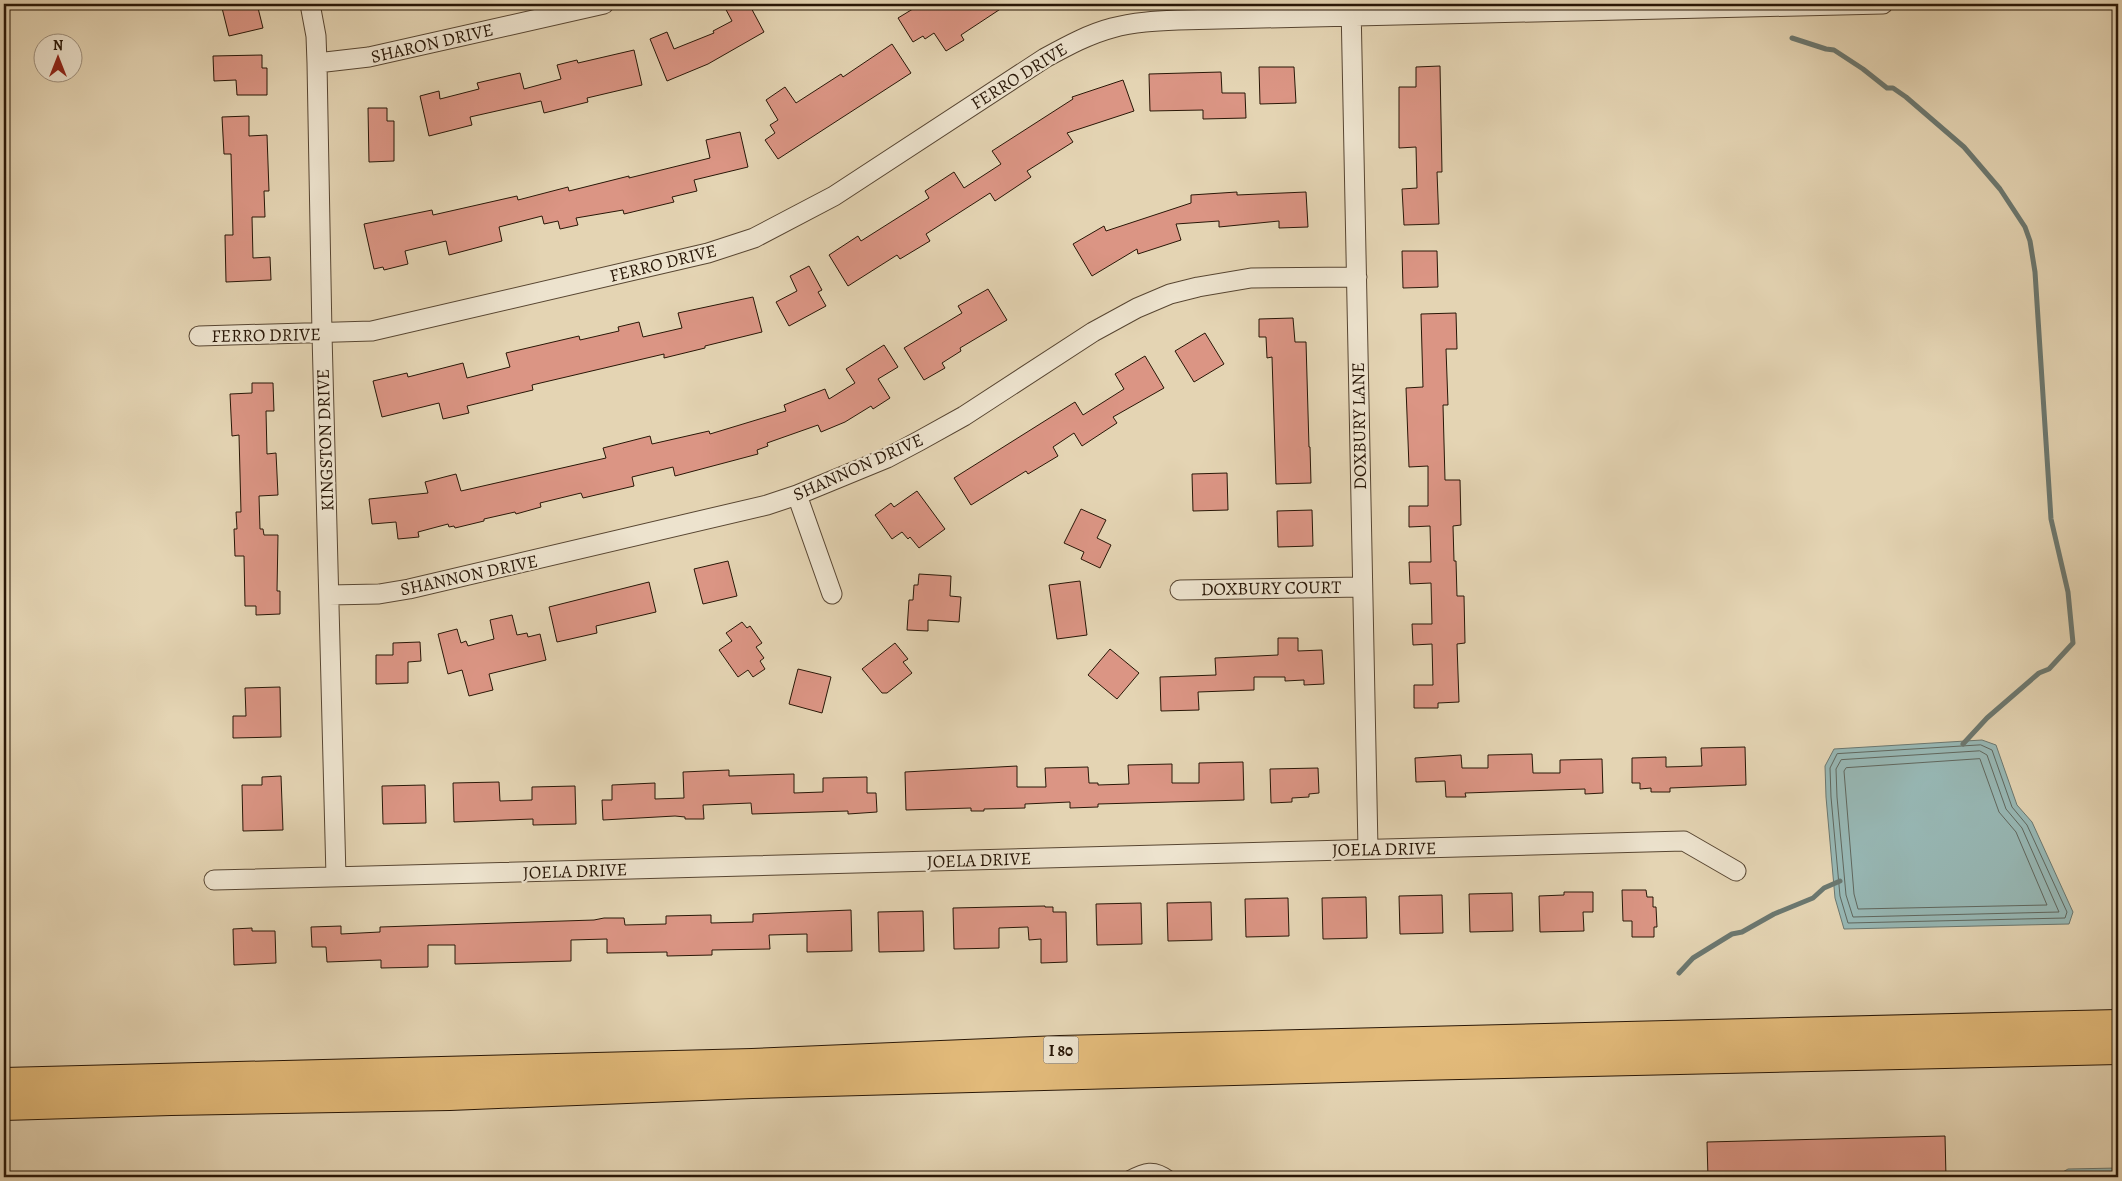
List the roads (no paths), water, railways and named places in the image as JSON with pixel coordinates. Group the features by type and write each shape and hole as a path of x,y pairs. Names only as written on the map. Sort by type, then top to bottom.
{"highway":[{"name":"I 80","path":"4,1082 752,1063 1060,1050 2118,1024"},
{"name":"I 80","path":"4,1106 450,1096 752,1084 1405,1066 2118,1050"}],"street":[{"name":"KINGSTON DRIVE","path":"310,4 316,36 317,62 336,877"},
{"name":"SHARON DRIVE","path":"317,62 370,57 604,4"},
{"name":"FERRO DRIVE","path":"199,336 322,334 372,331 708,253 754,238 834,196 1045,58 1075,42 1112,28 1142,22 1351,10 1881,4"},
{"name":"DOXBURY LANE","path":"1351,10 1368,849"},
{"name":"SHANNON DRIVE","path":"329,595 379,594 464,578 767,505 887,458 964,416 1094,332 1137,308 1170,294 1251,278 1357,277"},
{"path":"797,494 832,594"},
{"name":"DOXBURY COURT","path":"1180,590 1362,587"},
{"name":"JOELA DRIVE","path":"214,880 1684,841 1736,871"}],"lane":[{"path":"1127,1177 1143,1168 1162,1170 1171,1177"}],"water":[{"path":"1982,740 1996,745 2017,805 2032,822 2073,912 2069,924 1844,929 1835,898 1826,797 1825,766 1834,749"},
{"path":"2118,1168 2118,1177 2054,1177 2068,1169"}],"waterway":[{"path":"1792,38 1834,50 1887,88 1893,88 1906,97 1964,147 2000,189 2025,227 2030,241 2035,272 2051,519 2068,592 2073,643 2049,669 2039,673 1987,718 1963,744"},
{"path":"1679,973 1693,958 1732,934 1742,932 1774,914 1813,898 1824,888 1840,881"}]}
